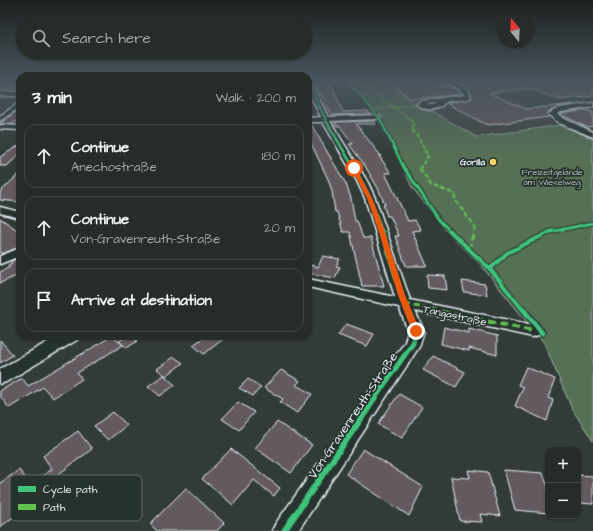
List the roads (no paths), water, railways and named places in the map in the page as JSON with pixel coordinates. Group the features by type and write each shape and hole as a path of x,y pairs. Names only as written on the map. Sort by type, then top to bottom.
{"street":[{"name":"Von-Gravenreuth-Straße","path":"291,529 413,343 416,331 405,304 370,198 362,181 325,119 318,105"},
{"path":"593,105 559,110 552,114 562,121 593,135"},
{"path":"0,119 16,107"},
{"path":"312,120 377,117"},
{"path":"0,127 16,128"},
{"path":"0,210 16,215"},
{"path":"0,260 16,254"},
{"name":"Tangastraße","path":"312,284 533,331"},
{"path":"0,377 64,340"}],"place":[{"name":"Gorilla","path":"493,162"}],"park label":[{"name":"Freizeitgelände am Wieselweg","path":"552,178"}]}
